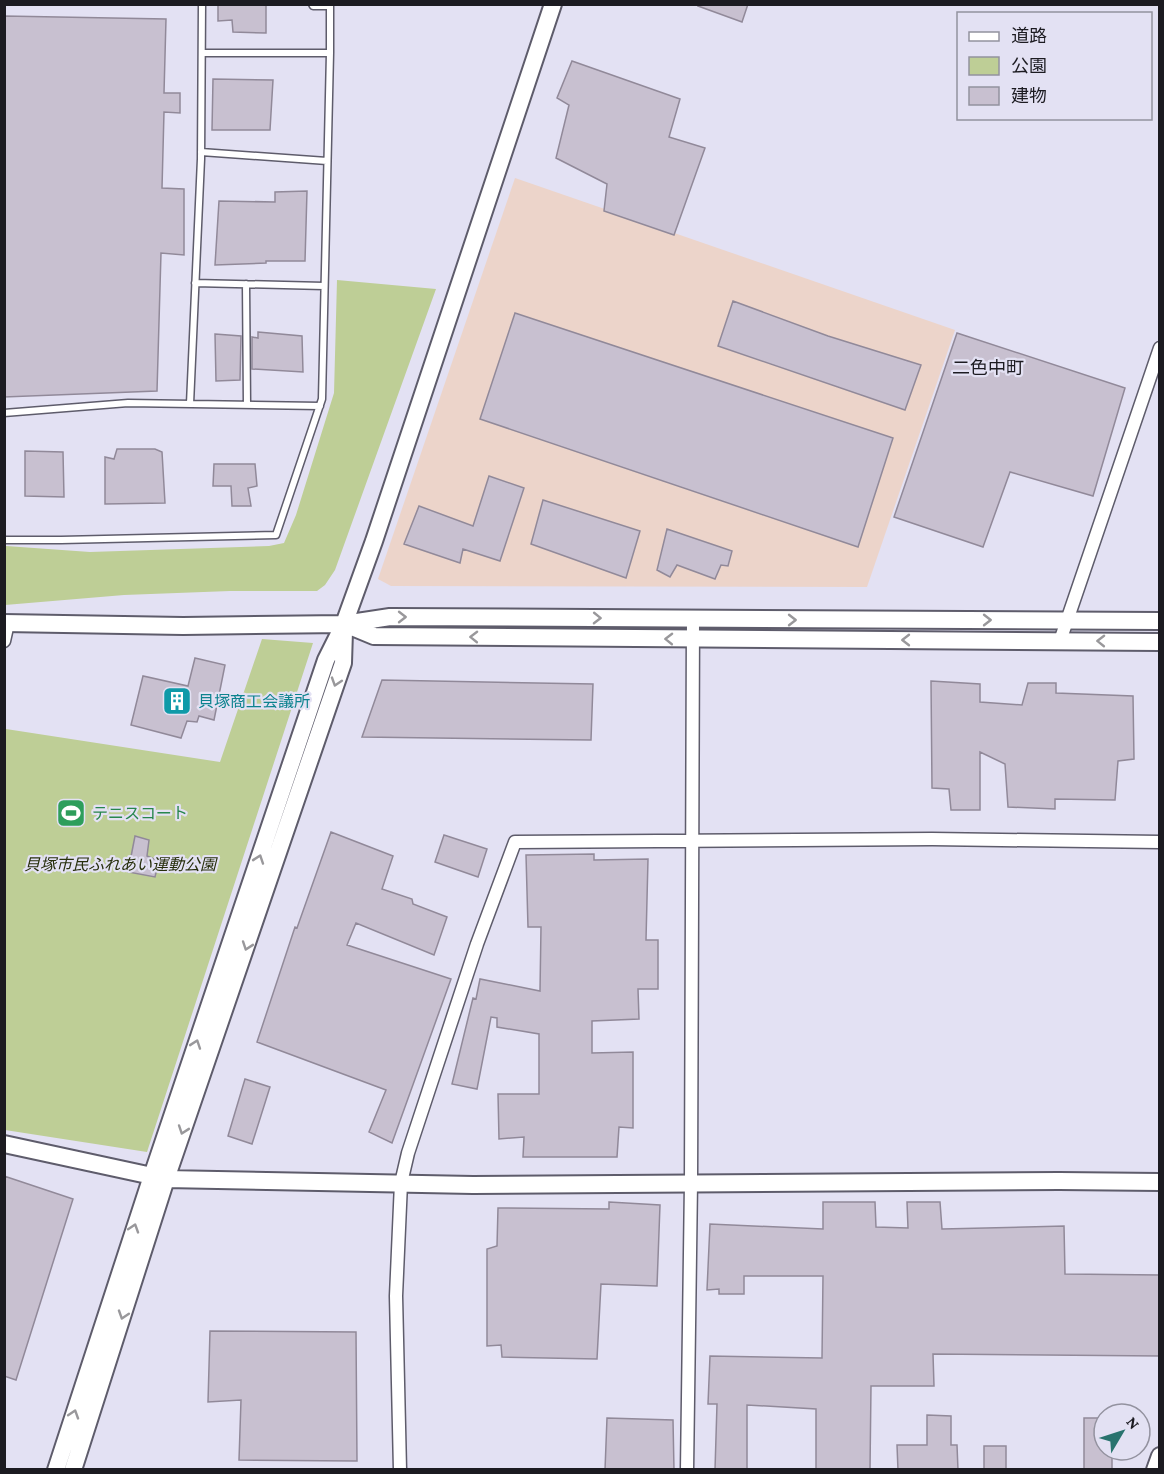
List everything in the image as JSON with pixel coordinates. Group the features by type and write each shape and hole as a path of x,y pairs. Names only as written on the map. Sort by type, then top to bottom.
{"street":[{"path":"56,1470 343,663 344,624 374,541 553,4"},
{"path":"1060,641 1160,348"},
{"path":"4,641 6,623 183,626 344,624 390,617 1160,621"},
{"path":"687,1470 691,1182 693,619"},
{"path":"344,624 374,636 1160,642"},
{"path":"400,1470 396,1296 401,1183 408,1153 477,944 514,842 932,839 1160,842"},
{"path":"4,1144 159,1177 473,1185 1059,1180 1160,1182"},
{"path":"73,1470 159,1177"},
{"path":"1155,1470 1160,1456"}],"lane":[{"path":"189,404 201,152 202,4"},
{"path":"4,540 276,534 322,399 330,5 313,6 312,4"},
{"path":"202,53 330,53"},
{"path":"201,152 327,161"},
{"path":"195,283 324,286"},
{"path":"246,284 247,405"},
{"path":"4,413 128,403 320,406"}],"shaded area":[{"path":"515,178 955,330 867,587 391,586 378,579"}],"green space":[{"path":"337,280 436,289 335,570 325,585 317,591 230,591 124,595 5,605 6,546 90,552 269,546 284,543 296,515 334,393"},
{"name":"貝塚市民ふれあい運動公園","path":"262,639 313,643 147,1152 5,1130 6,729 220,762"}],"building":[{"path":"218,4 266,4 266,33 233,32 232,20 218,21"},
{"path":"699,4 748,4 742,22 698,6"},
{"path":"4,16 166,19 164,93 180,93 180,113 164,112 162,188 184,189 184,255 161,253 157,391 4,397"},
{"path":"572,61 680,99 669,137 705,148 674,235 604,211 607,184 556,158 569,105 557,98"},
{"path":"213,79 273,80 270,130 212,130"},
{"path":"307,191 305,261 215,265 219,201 275,202 275,192"},
{"path":"733,301 828,336 921,365 905,410 718,346"},
{"path":"515,313 893,438 858,547 480,419"},
{"path":"258,332 302,336 303,372 252,369 252,337 258,338"},
{"path":"957,333 1125,388 1093,496 1010,472 983,547 894,517"},
{"path":"215,334 241,336 240,380 216,381"},
{"path":"117,449 155,449 162,452 165,503 105,504 105,457 114,459"},
{"path":"25,451 63,452 64,497 25,496"},
{"path":"214,464 255,464 257,486 248,488 251,506 232,506 231,486 213,486"},
{"path":"489,476 524,488 500,561 463,549 460,563 404,544 419,506 473,526"},
{"path":"543,500 640,531 626,578 531,544"},
{"path":"667,529 732,551 728,566 721,565 715,579 677,565 670,577 657,570"},
{"name":"貝塚商工会議所","path":"195,658 225,665 214,720 199,716 197,722 187,721 181,738 131,725 143,676 188,686"},
{"path":"382,680 593,684 591,740 362,737"},
{"path":"931,681 980,684 980,702 1022,705 1028,683 1056,683 1056,693 1133,696 1134,759 1118,761 1115,800 1055,799 1055,809 1008,807 1005,764 980,752 980,810 951,810 949,789 932,788"},
{"path":"331,832 393,856 382,889 412,899 413,904 447,917 434,955 356,923 347,945 451,979 392,1143 369,1132 386,1090 257,1042 295,927 297,928"},
{"path":"444,835 487,849 478,877 435,862"},
{"path":"135,836 149,840 147,856 159,861 155,877 128,872"},
{"path":"594,854 594,860 648,859 646,940 658,940 658,989 638,989 639,1019 592,1021 592,1053 633,1052 633,1128 619,1127 617,1157 523,1157 524,1137 499,1139 498,1094 539,1094 539,1034 497,1027 497,1018 491,1017 477,1089 452,1084 473,998 476,999 480,979 540,991 541,927 528,927 526,855"},
{"path":"245,1079 270,1087 252,1144 228,1136"},
{"path":"4,1176 73,1199 16,1380 4,1376"},
{"path":"609,1202 660,1205 657,1286 601,1284 597,1359 502,1357 501,1345 487,1346 487,1249 497,1246 498,1208 609,1209"},
{"path":"823,1202 875,1202 876,1227 908,1228 907,1202 940,1202 942,1229 1064,1226 1065,1274 1160,1275 1160,1356 933,1354 934,1386 871,1386 870,1470 816,1470 816,1409 747,1405 747,1470 715,1470 717,1404 708,1404 710,1356 822,1358 823,1276 744,1276 744,1294 719,1294 719,1289 707,1290 710,1224 823,1229"},
{"path":"210,1331 356,1332 357,1461 239,1460 241,1400 208,1402"},
{"path":"927,1415 951,1416 951,1445 957,1445 958,1470 898,1470 897,1445 927,1445"},
{"path":"607,1418 673,1420 674,1470 605,1470"},
{"path":"1084,1418 1092,1418 1092,1462 1112,1462 1112,1470 1084,1470"},
{"path":"984,1446 1006,1446 1006,1470 984,1470"}],"place":[{"name":"貝塚商工会議所","path":"177,701"},
{"name":"テニスコート","path":"71,813"}],"district":[{"name":"二色中町","path":"988,368"}]}
